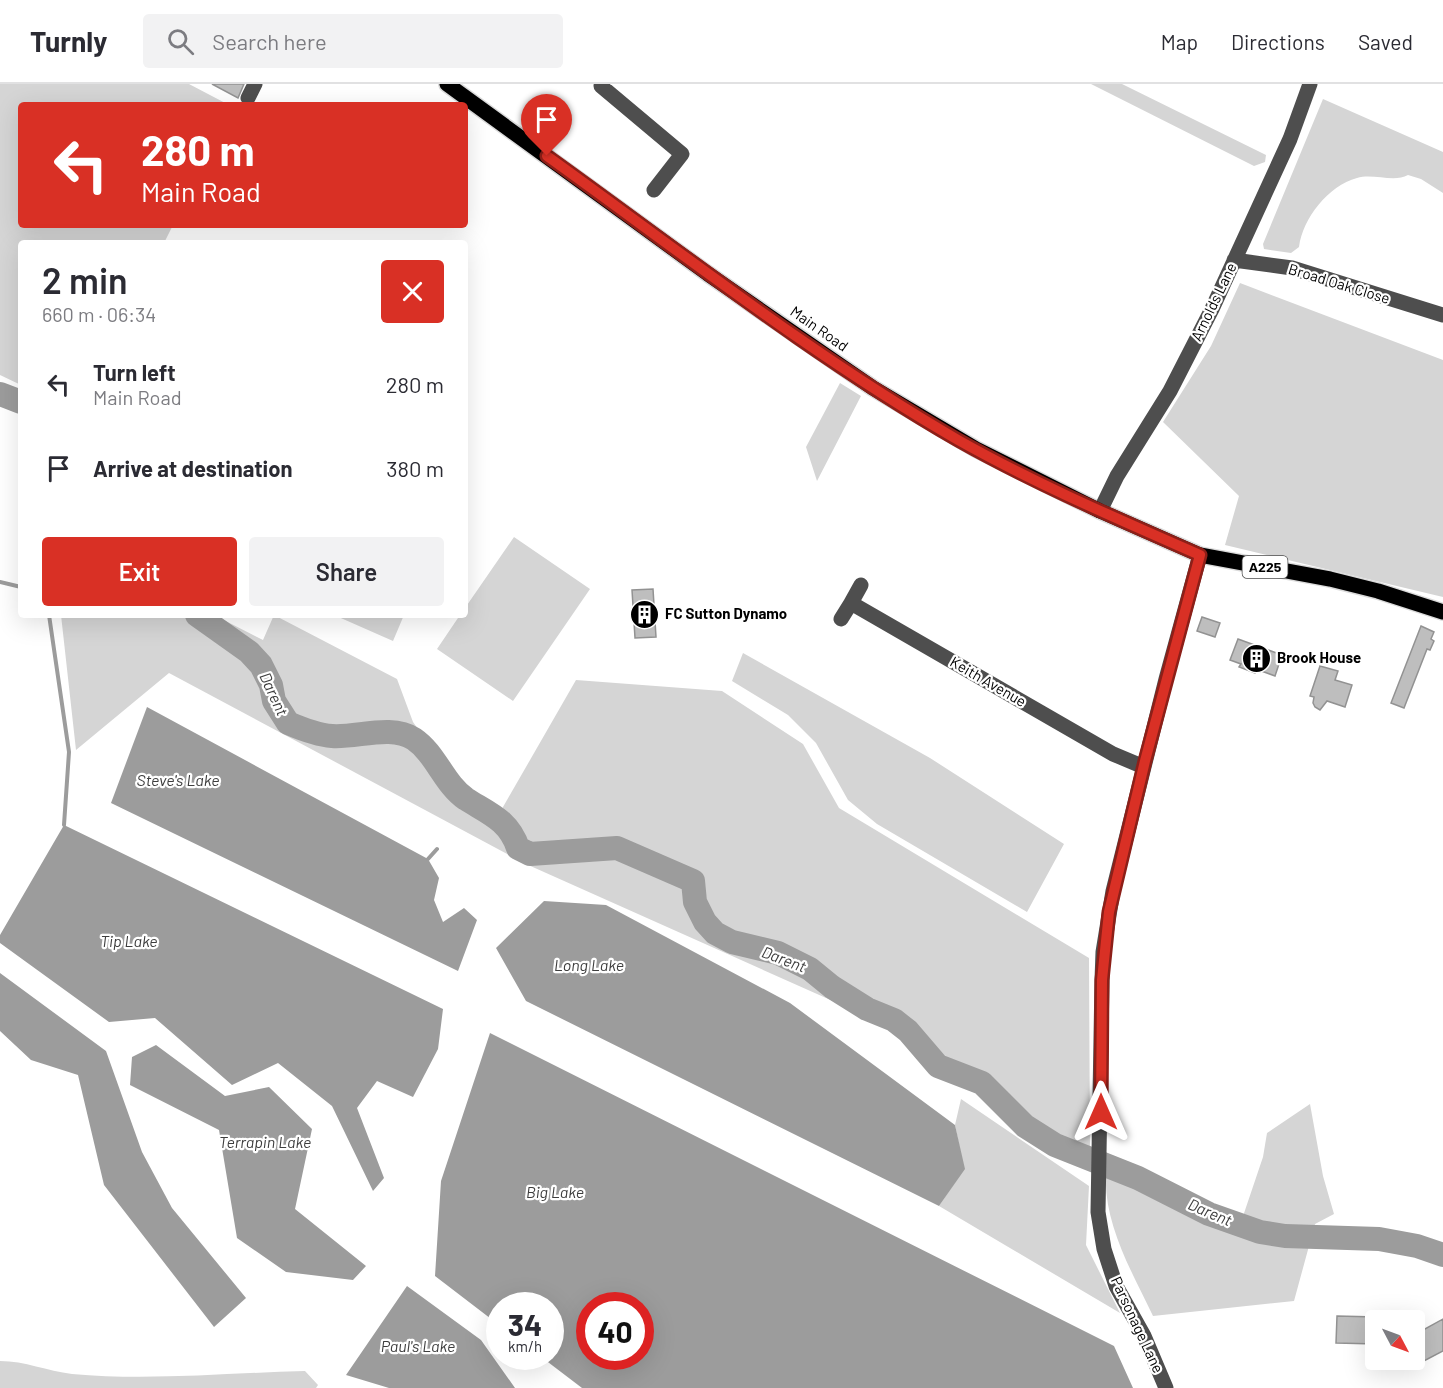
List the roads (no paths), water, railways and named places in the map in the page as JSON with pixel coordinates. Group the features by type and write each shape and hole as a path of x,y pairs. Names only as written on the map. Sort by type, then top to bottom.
{"main road":[{"name":"Main Road","path":"447,84 708,274 873,388 967,444 1100,511 1200,555"},
{"name":"A225","path":"1200,555 1330,579 1378,591 1443,612"}],"street":[{"path":"249,99 255,84"},
{"path":"603,84 601,86 682,154 654,190"},
{"name":"Arnolds Lane","path":"1100,511 1117,476 1170,391 1290,139 1310,84"},
{"name":"Broad Oak Close","path":"1234,260 1292,268 1443,315"},
{"name":"Parsonage Lane","path":"1166,1388 1144,1336 1116,1286 1104,1249 1097,1187 1100,1144 1103,952 1113,891 1200,555"},
{"path":"841,620 861,585"},
{"name":"Keith Avenue","path":"852,603 1113,754 1144,767"}],"water":[{"name":"Steve's Lake","path":"147,707 428,859 439,878 434,900 443,922 464,908 477,920 458,971 111,803"},
{"name":"Tip Lake","path":"64,825 443,1009 438,1049 413,1097 377,1081 357,1108 384,1178 373,1191 332,1106 278,1063 232,1085 155,1018 109,1022 0,943 0,935"},
{"name":"Long Lake","path":"544,901 606,905 790,1003 955,1125 965,1169 939,1206 526,1001 496,948"},
{"path":"0,973 106,1051 142,1152 172,1208 246,1298 214,1327 104,1185 78,1075 31,1060 0,1031"},
{"name":"Big Lake","path":"490,1033 1114,1346 1133,1388 582,1388 558,1370 564,1370 564,1292 486,1292 486,1315 435,1276 441,1181"},
{"name":"Terrapin Lake","path":"156,1045 225,1096 269,1087 312,1129 295,1209 366,1266 353,1280 286,1272 237,1238 219,1130 130,1085 132,1057"},
{"name":"Paul's Lake","path":"407,1286 481,1340 486,1347 486,1370 502,1370 515,1388 389,1388 346,1375"}],"waterway":[{"name":"Darent","path":"0,394 18,401"},
{"path":"0,582 18,586"},
{"path":"49,618 69,752 64,825"},
{"name":"Darent","path":"201,618 249,652 261,665 271,685 274,701 288,723 326,735 395,732 414,739 422,745 458,793 497,818 509,830 518,848 530,854 617,848 693,881 695,902 705,922 715,933 732,942 778,953 810,969 832,987 867,1009 894,1020 908,1031 938,1066 982,1083 1025,1126 1055,1145 1138,1178 1209,1214 1260,1232 1285,1236 1379,1239 1417,1246 1443,1255"},
{"path":"428,859 437,849"}],"place":[{"name":"FC Sutton Dynamo","path":"644,614"},
{"name":"Brook House","path":"1256,658"}]}
